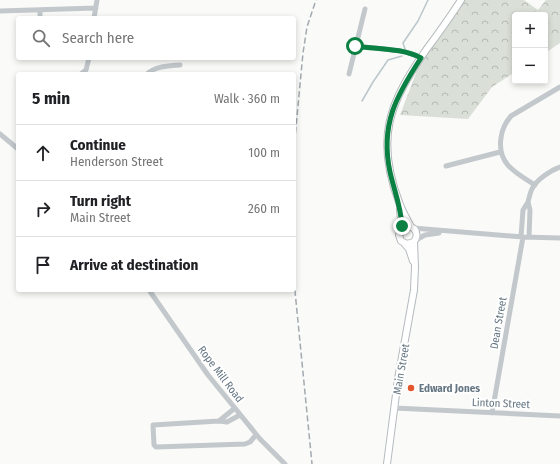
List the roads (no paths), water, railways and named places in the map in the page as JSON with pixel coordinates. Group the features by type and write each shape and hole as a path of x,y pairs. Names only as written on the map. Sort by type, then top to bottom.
{"main road":[{"name":"Main Street","path":"415,272 408,249 399,237 401,230 401,219 399,202 389,165 387,149 388,127 399,93 461,0"},
{"name":"Main Street","path":"387,464 394,408 412,304 415,272 415,241 417,234 399,202"},
{"path":"401,230 405,227 412,227"},
{"path":"402,242 408,244 415,241"}],"street":[{"path":"94,16 97,0"},
{"path":"0,11 96,8"},
{"path":"349,74 365,9"},
{"path":"40,10 40,16"},
{"path":"355,46 415,54 421,58"},
{"path":"84,72 88,60"},
{"path":"149,72 164,66 180,65"},
{"path":"560,86 511,116 506,121 502,130 500,152 506,163 514,172 535,185 552,169 560,167"},
{"path":"0,134 16,147"},
{"path":"446,166 500,152"},
{"name":"Dean Street","path":"492,413 530,210 528,202 532,189 535,185"},
{"path":"412,227 454,232 560,238"},
{"path":"415,241 425,235 454,232"},
{"name":"Rope Mill Road","path":"149,292 208,375 256,435 285,464"},
{"path":"219,422 235,408"},
{"name":"Linton Street","path":"394,408 560,416"},
{"path":"240,415 227,422 153,425 154,445 156,447 245,444 250,442 256,435"}],"waterway":[{"path":"405,49 403,43 418,21 428,0"},
{"path":"362,101 388,60 402,56"}],"railway":[{"path":"296,127 307,27 316,0"},
{"path":"295,292 312,464"}],"place":[{"name":"Edward Jones","path":"411,388"}]}
